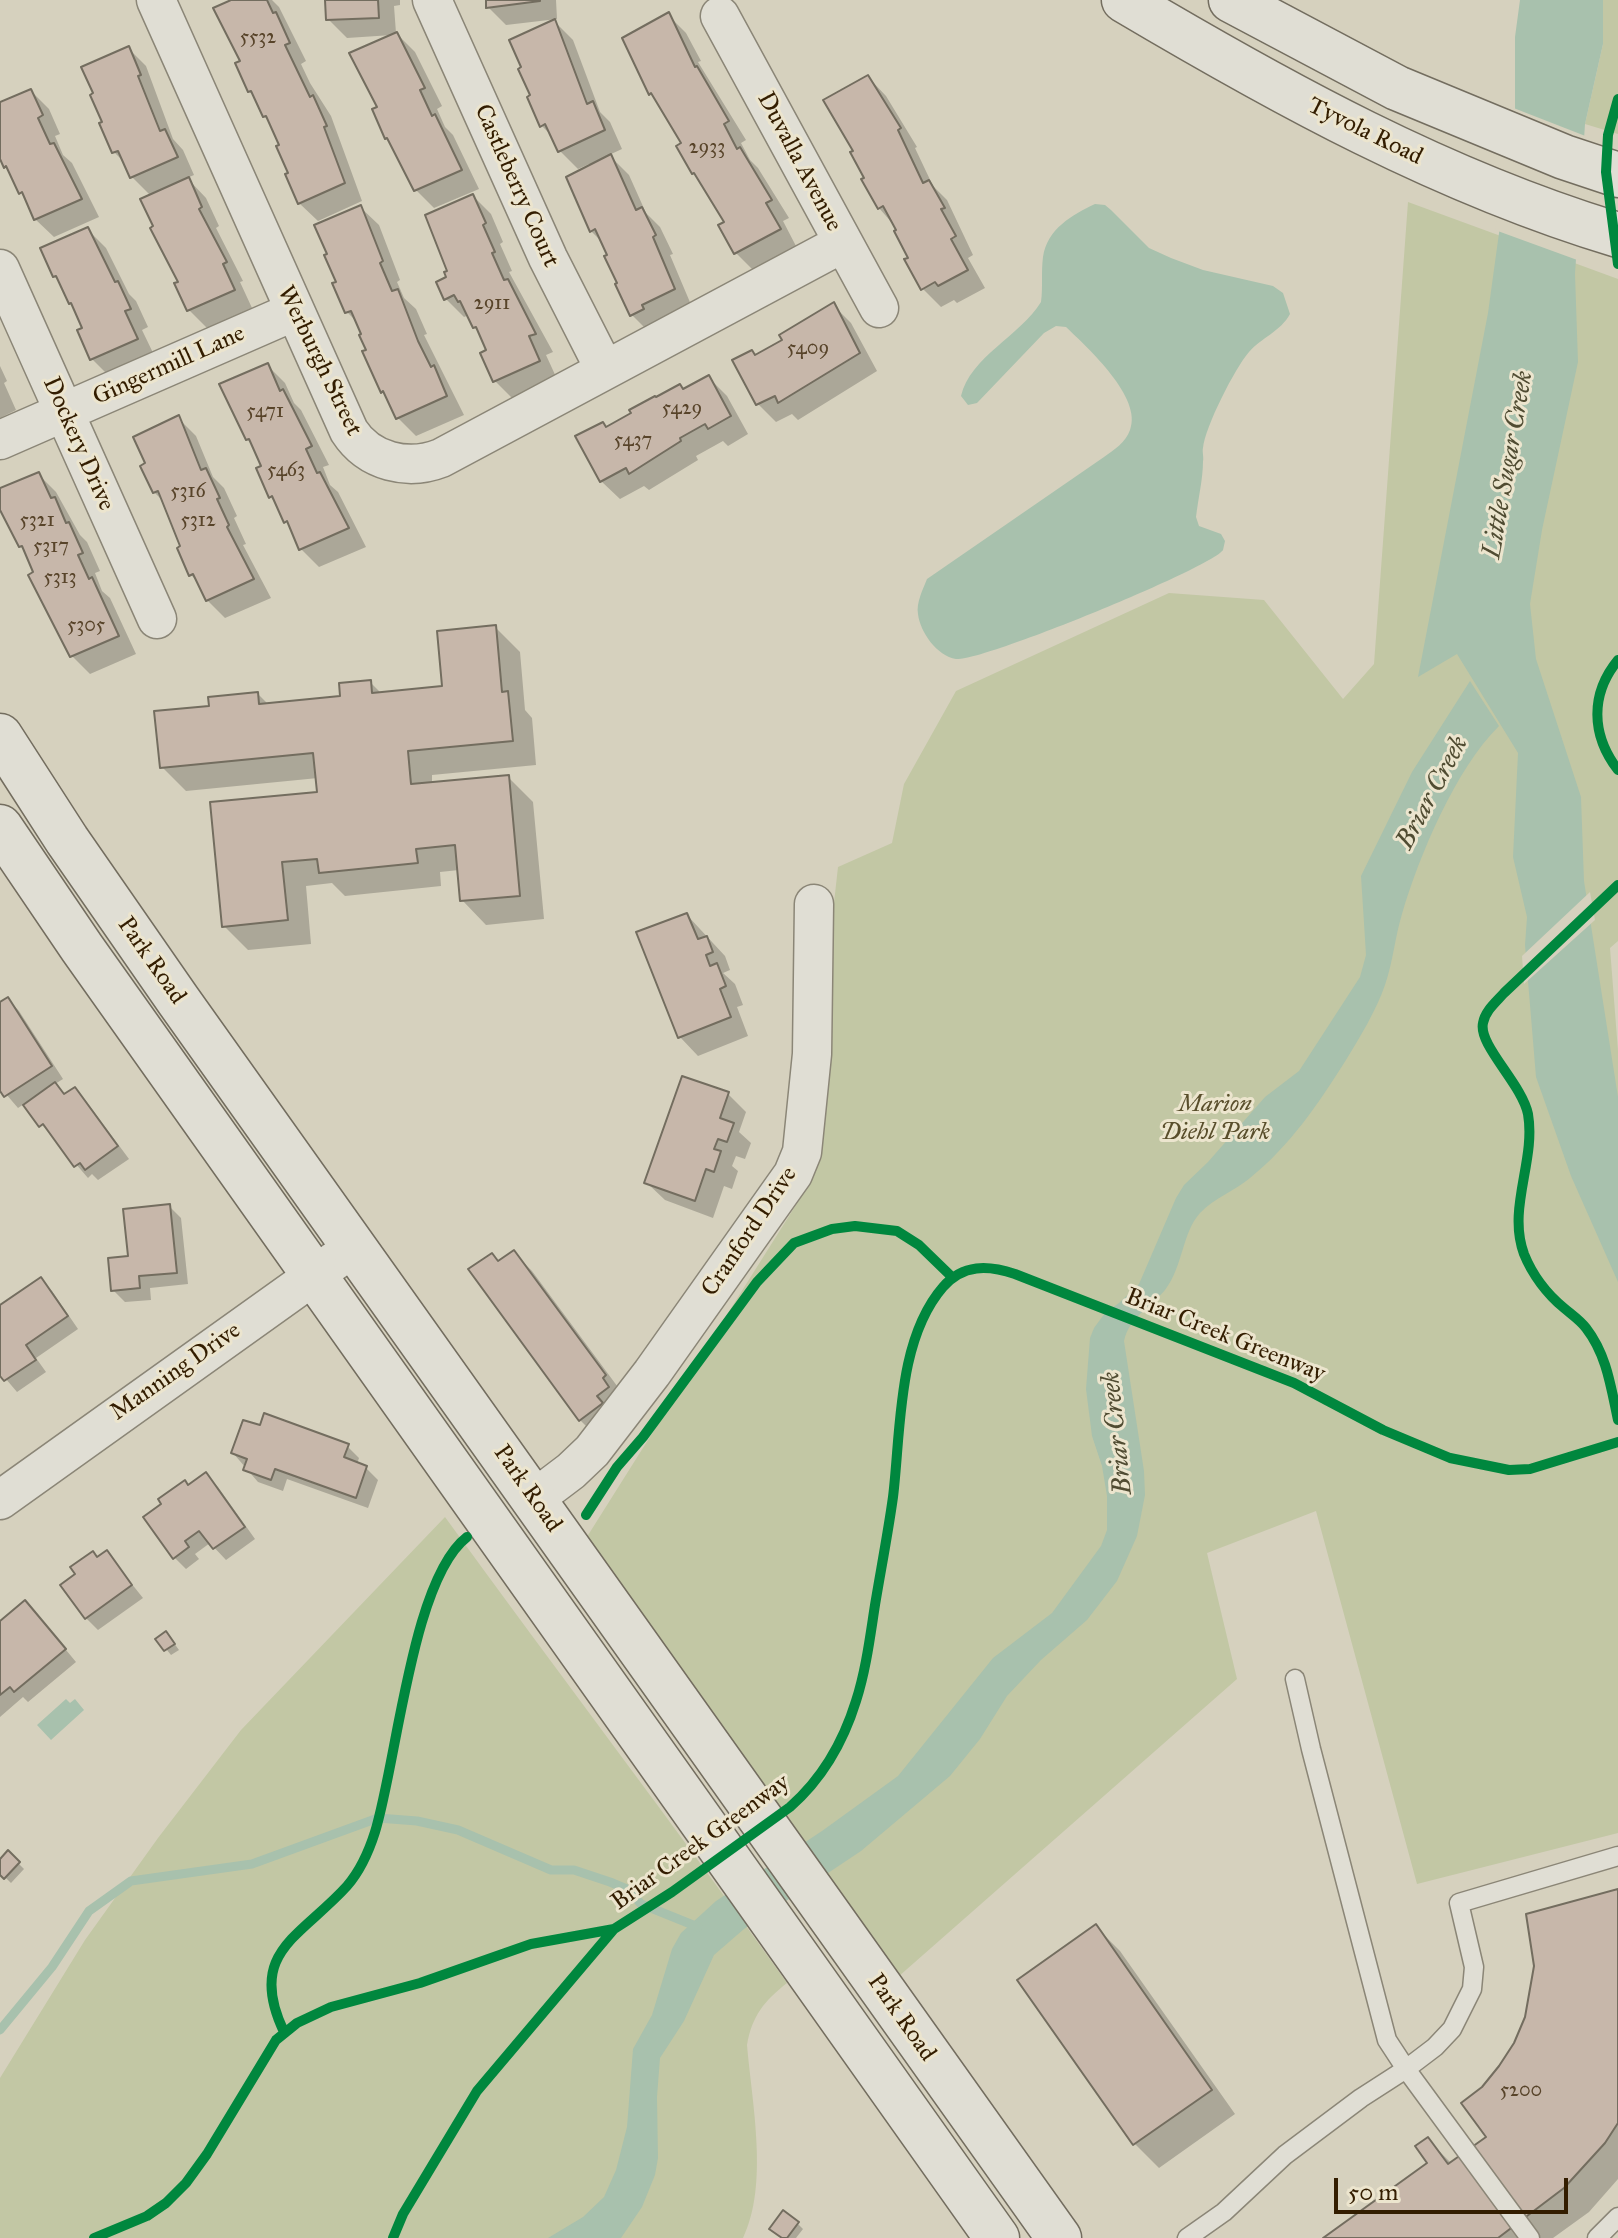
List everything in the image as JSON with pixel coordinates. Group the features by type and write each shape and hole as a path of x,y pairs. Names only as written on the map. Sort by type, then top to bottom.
{"main road":[{"name":"Tyvola Road","path":"1124,0 1258,78 1423,161 1486,190 1618,235"},
{"path":"1231,0 1355,67 1430,103 1564,157 1618,175"},
{"name":"Park Road","path":"0,736 76,853 747,1803 1059,2238"},
{"name":"Park Road","path":"0,827 997,2238"}],"street":[{"name":"Werburgh Street","path":"156,0 350,433 360,446 372,454 404,464 429,463 441,458 843,243"},
{"name":"Castleberry Court","path":"432,0 548,258 605,370"},
{"name":"Duvalla Avenue","path":"720,16 879,308"},
{"name":"Dockery Drive","path":"0,269 157,619"},
{"name":"Gingermill Lane","path":"0,440 295,311"},
{"name":"Cranford Drive","path":"534,1499 592,1451 652,1373 793,1174 802,1152 812,1054 814,904"},
{"name":"Manning Drive","path":"0,1500 354,1247"}],"lane":[{"path":"1295,1679 1387,2040 1530,2238"},
{"path":"1193,2236 1224,2212 1285,2155 1361,2098 1406,2069 1435,2047 1452,2029 1472,1989 1472,1952 1459,1903 1618,1856"},
{"path":"1597,2238 1618,2217"}],"green space":[{"path":"1603,0 1618,0 1618,134 1585,124 1603,44"},
{"name":"Marion Diehl Park","path":"1408,202 1618,279 1618,941 1610,948 1618,1051 1618,1833 1417,1884 1316,1511 1207,1553 1237,1679 890,1984 585,1540 801,1197 838,867 892,843 904,784 956,691 1169,593 1264,600 1343,699 1374,664"},
{"path":"445,1517 787,1983 760,2010 747,2045 757,2169 751,2217 743,2238 0,2238 0,2078 85,1940 241,1730"}],"water":[{"name":"Little Sugar Creek","path":"1520,0 1603,0 1603,44 1585,124 1575,274 1578,362 1542,530 1530,604 1536,659 1581,797 1584,881 1618,1097 1618,1282 1571,1176 1536,1077 1525,945 1527,917 1513,857 1518,753 1457,654 1418,677 1488,313 1515,117 1515,37"},
{"path":"1095,204 1105,205 1149,248 1203,270 1273,286 1283,293 1290,314 1243,360 1222,398 1205,439 1196,517 1199,526 1221,534 1225,541 1223,550 1179,575 1047,631 974,656 949,657 931,642 919,621 918,605 927,579 1112,452 1130,430 1132,417 1129,403 1121,389 1099,360 1066,327 1056,326 1044,333 977,403 968,405 961,396 974,370 1021,326 1041,302 1043,257 1050,238 1069,218"},
{"name":"Briar Creek","path":"1470,681 1499,726 1468,765 1429,840 1402,914 1385,985 1367,1024 1325,1092 1291,1138 1265,1166 1200,1213 1189,1230 1171,1281 1127,1332 1124,1341 1145,1495 1137,1536 1117,1581 1087,1620 1041,1660 1007,1696 980,1739 950,1776 861,1851 744,1929 714,1955 684,2021 660,2058 658,2158 655,2175 642,2207 621,2238 548,2238 583,2217 604,2197 616,2170 627,2127 633,2049 652,2015 672,1949 681,1933 716,1901 898,1776 993,1658 1052,1613 1101,1546 1107,1530 1107,1496 1102,1466 1092,1436 1086,1389 1090,1338 1094,1328 1105,1313 1139,1284 1184,1185 1265,1097 1299,1071 1360,977 1366,955 1361,876 1412,772"},
{"path":"66,1699 70,1703 75,1699 84,1710 51,1740 37,1725"}],"pier":[{"path":"1511,107 1588,137 1580,261 1495,230"},
{"path":"1590,892 1595,920 1524,984 1522,956"}],"building":[{"path":"231,0 267,0 273,13 276,12 290,43 285,45 327,126 324,127 345,183 298,204 285,174 288,173 276,146 279,145 266,116 263,117 251,91 248,92 235,63 240,61 213,8"},
{"path":"325,0 378,0 379,18 326,20"},
{"path":"486,0 540,0 540,1 486,8"},
{"path":"669,12 695,67 729,121 724,124 737,149 740,147 772,200 766,203 781,229 734,254 718,225 724,222 676,146 681,143 651,93 649,95 622,38"},
{"path":"555,19 587,104 593,101 605,130 558,152 545,124 540,127 509,40"},
{"path":"397,32 425,88 420,90 432,116 435,114 462,170 414,191 385,139 372,109 377,107 349,53"},
{"path":"129,46 160,131 165,129 178,157 130,178 118,151 112,153 90,95 93,93 81,67"},
{"path":"868,75 901,128 898,130 923,183 929,180 945,208 941,209 956,236 951,239 968,270 938,286 935,282 921,290 904,259 908,258 896,230 883,206 878,209 861,179 864,178 850,152 853,151 823,100"},
{"path":"31,89 43,115 38,118 50,144 54,143 82,199 34,220 22,192 19,194 0,159 0,102"},
{"path":"611,154 636,210 642,207 656,235 653,237 675,289 642,305 644,309 630,316 604,256 607,255 595,229 590,232 566,177"},
{"path":"189,177 202,207 199,209 227,262 223,264 235,290 187,311 174,283 178,282 150,228 153,226 140,199"},
{"path":"473,194 504,280 508,279 536,334 529,336 540,361 493,382 480,353 486,350 476,327 473,328 454,295 444,300 436,282 446,277 444,272 447,271 425,215"},
{"path":"361,205 392,291 398,289 418,341 431,367 434,365 447,396 396,419 362,351 366,350 351,311 345,313 332,283 336,282 314,225"},
{"path":"88,227 131,309 125,311 138,339 90,360 77,330 82,328 71,303 56,276 53,277 40,248"},
{"path":"834,302 860,353 778,403 775,396 756,405 732,360 752,350 755,355 782,340 779,335"},
{"path":"268,363 280,391 283,389 312,446 306,449 317,473 320,472 349,528 299,550 287,521 284,523 272,496 269,498 256,468 261,466 219,384"},
{"path":"709,375 731,416 708,429 705,424 680,438 681,441 629,474 626,468 600,482 575,436 603,422 606,427 655,396 680,384 683,389"},
{"path":"179,415 201,470 206,468 220,498 217,499 229,525 227,527 254,579 206,601 193,574 189,576 158,491 153,493 140,466 145,463 133,437"},
{"path":"39,472 51,498 55,497 66,523 69,522 83,553 78,555 89,579 92,577 119,636 70,657 28,575 33,572 22,546 19,547 0,510 0,488"},
{"path":"496,625 502,692 508,691 513,741 408,751 411,784 509,775 520,896 460,901 455,845 416,849 418,863 319,873 317,859 282,862 288,920 222,927 210,802 317,792 313,753 160,768 154,711 209,706 208,697 258,692 259,704 340,696 339,683 371,680 372,693 442,686 437,631"},
{"path":"687,913 698,939 707,936 713,952 706,955 710,966 717,963 726,986 720,989 731,1017 678,1038 636,932"},
{"path":"8,997 52,1066 4,1097 0,1091 0,1002"},
{"path":"682,1076 729,1092 720,1118 734,1123 727,1142 718,1139 714,1149 721,1151 714,1172 706,1169 695,1201 644,1183"},
{"path":"55,1082 64,1094 75,1087 118,1146 85,1170 80,1163 74,1167 43,1124 39,1127 23,1105"},
{"path":"170,1204 177,1273 139,1276 140,1288 111,1291 108,1258 128,1256 123,1209"},
{"path":"514,1250 606,1375 603,1378 609,1387 597,1396 603,1403 579,1421 468,1269 492,1253 498,1261"},
{"path":"41,1277 68,1316 26,1345 36,1360 4,1381 0,1376 0,1305"},
{"path":"264,1413 349,1444 344,1457 367,1466 356,1498 275,1469 271,1480 243,1470 247,1459 231,1453 243,1420 260,1425"},
{"path":"206,1472 245,1527 213,1549 199,1531 185,1541 189,1547 173,1559 143,1517 161,1504 158,1499 185,1480 188,1485"},
{"path":"107,1550 132,1585 85,1619 60,1585 75,1574 70,1567 93,1551 97,1557"},
{"path":"25,1600 66,1649 14,1692 10,1687 0,1695 0,1621"},
{"path":"166,1631 175,1644 164,1651 155,1639"},
{"path":"8,1850 20,1862 4,1879 0,1875 0,1859"},
{"path":"1618,1889 1618,2123 1605,2143 1564,2188 1498,2238 1323,2238 1427,2163 1415,2146 1428,2137 1448,2164 1486,2137 1461,2103 1482,2087 1499,2066 1514,2043 1525,2017 1534,1966 1526,1914"},
{"path":"1096,1924 1212,2090 1133,2145 1017,1980"},
{"path":"783,2210 799,2222 787,2238 769,2229"}],"waterway":[{"path":"0,2030 52,1967 89,1911 131,1881 252,1864 378,1818 417,1821 458,1830 551,1870 574,1870 610,1882 629,1890 641,1904 698,1927"}],"cycle path":[{"path":"1618,99 1608,135 1606,172 1618,264"},
{"path":"1618,660 1602,687 1597,715 1603,743 1618,770"},
{"path":"1618,885 1504,993 1488,1011 1483,1023 1487,1042 1518,1090 1528,1114 1528,1149 1519,1219 1524,1254 1546,1290 1581,1322 1593,1338 1607,1372 1618,1420"},
{"path":"586,1515 617,1467 643,1437 757,1282 794,1243 832,1229 855,1226 897,1231 919,1245 953,1278"},
{"name":"Briar Creek Greenway","path":"94,2238 147,2216 186,2183 276,2040 297,2023 331,2007 420,1983 531,1944 614,1929 672,1892 802,1796 830,1759 856,1701 891,1510 909,1360 928,1309 943,1287 959,1274 976,1268 1015,1274 1294,1383 1383,1430 1450,1458 1509,1470 1530,1469 1618,1442"},
{"path":"284,2032 274,2005 271,1983 275,1964 284,1948 347,1886 367,1853 383,1801 420,1630 448,1559 467,1537"},
{"name":"Briar Creek Greenway","path":"393,2238 403,2214 477,2091 614,1929"}]}
